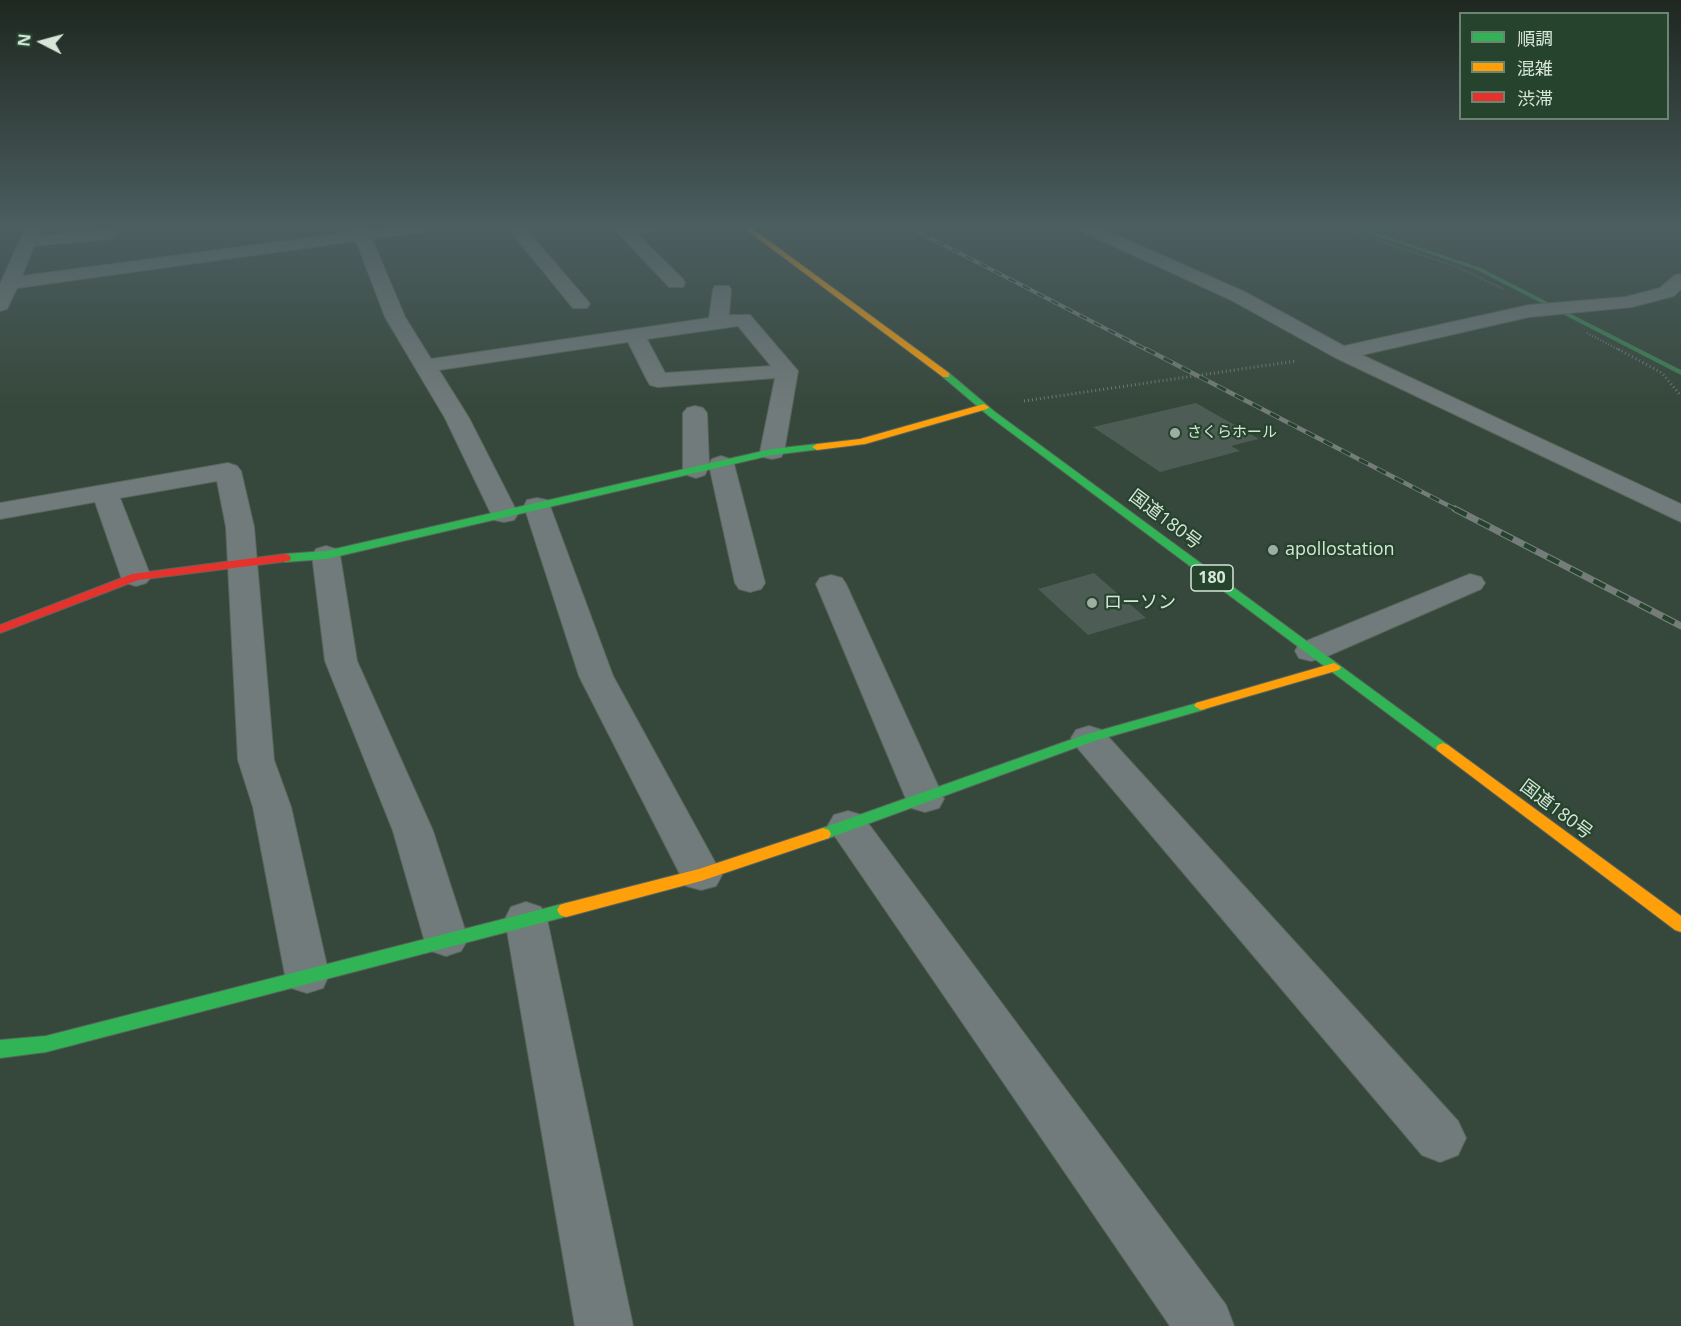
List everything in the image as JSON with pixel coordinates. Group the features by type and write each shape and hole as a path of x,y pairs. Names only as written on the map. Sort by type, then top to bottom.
{"main road":[{"name":"国道180号","path":"831,289 936,366 984,407 1681,926"},
{"path":"0,629 136,577 242,562 326,555 772,452 861,442 984,407"},
{"path":"0,1049 46,1044 701,875 925,799 1089,738 1322,659"}],"street":[{"path":"0,305 5,289"},
{"path":"384,289 395,317 457,418 504,514"},
{"path":"568,289 607,339"},
{"path":"1222,289 1341,353 1681,514"},
{"path":"1341,353 1542,310 1579,308 1647,297 1667,292 1670,289"},
{"path":"718,323 722,290"},
{"path":"425,366 743,319 787,371"},
{"path":"634,335 658,380 787,371"},
{"path":"772,452 787,371"},
{"path":"695,413 709,467 750,583"},
{"path":"0,511 228,471 240,527 256,760 272,807 307,975"},
{"path":"105,492 136,577"},
{"path":"537,506 596,676 701,875"},
{"path":"326,555 341,661 412,831 447,939"},
{"path":"1322,659 1470,583"},
{"path":"831,584 925,799"},
{"path":"1089,738 1440,1138"},
{"path":"848,825 1205,1326"},
{"path":"526,919 604,1326"}],"path":[{"path":"984,407 1341,353"}],"building":[{"name":"さくらホール","path":"1196,403 1259,439 1231,446 1240,451 1160,472 1093,427"},
{"name":"ローソン","path":"1094,573 1146,618 1088,635 1038,589"}],"waterway":[{"path":"1518,289 1681,373"}],"railway":[{"path":"1029,289 1149,351"},
{"path":"1146,349 1457,510"},
{"path":"1455,509 1681,626"}],"traffic: fast":[{"path":"946,375 992,414 1443,748"},
{"path":"285,558 326,555 772,452 817,447"},
{"path":"823,834 1089,738 1201,706"},
{"path":"0,1049 46,1044 566,910"}],"traffic: slow":[{"path":"830,289 946,375"},
{"path":"817,447 861,442 984,407"},
{"path":"1201,706 1334,667"},
{"path":"1443,748 1681,925"},
{"path":"566,910 701,875 823,834"}],"traffic: jam":[{"path":"0,629 136,577 285,558"}],"place":[{"name":"さくらホール","path":"1175,433"},
{"name":"apollostation","path":"1273,550"},
{"name":"ローソン","path":"1092,603"}]}
